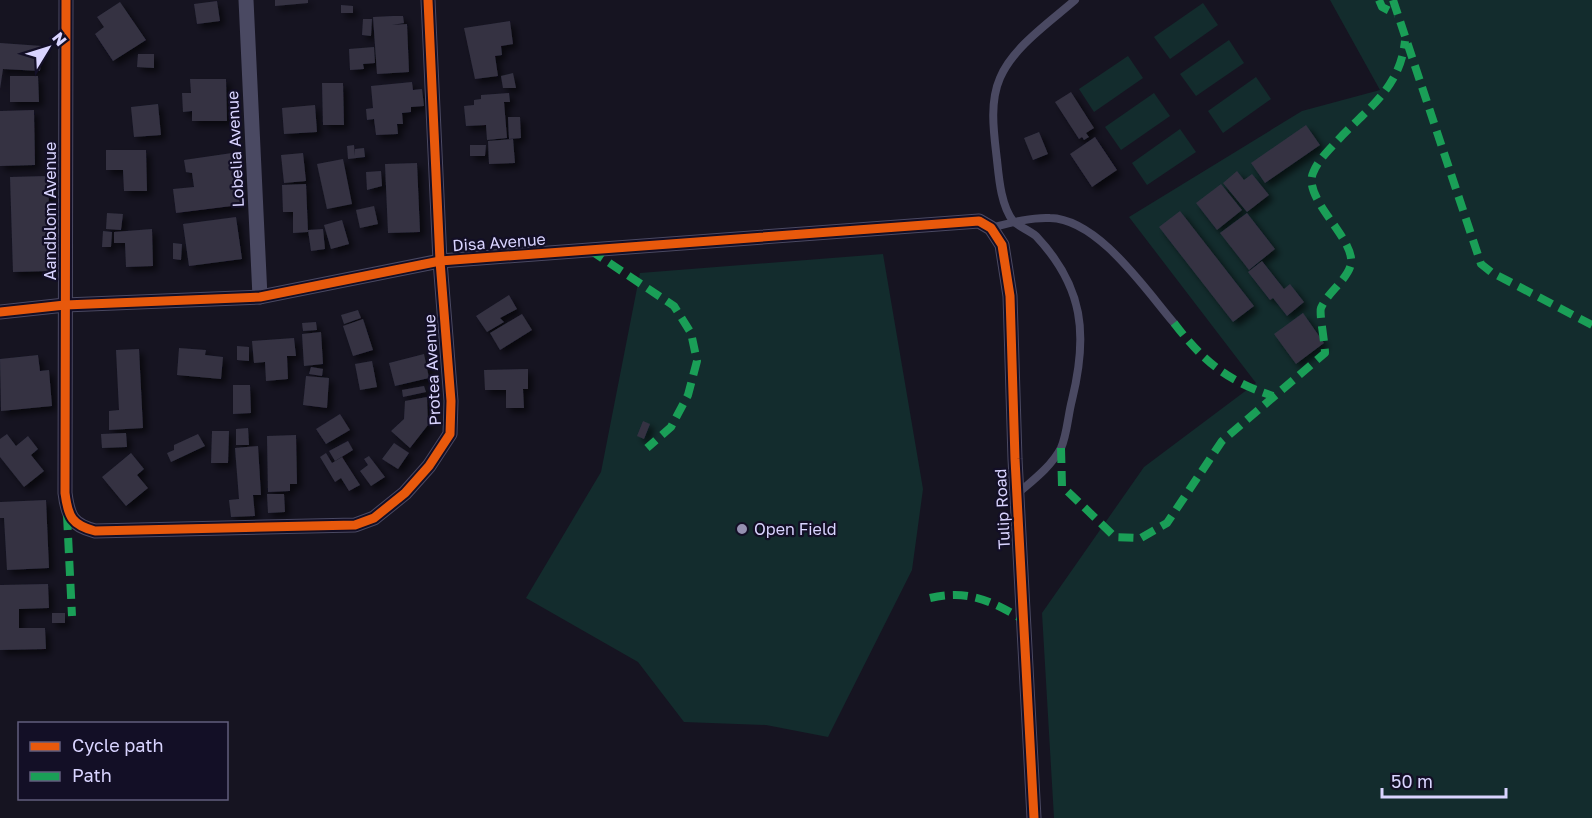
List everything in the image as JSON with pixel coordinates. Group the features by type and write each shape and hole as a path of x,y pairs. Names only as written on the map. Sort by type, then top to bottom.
{"street":[{"name":"Aandblom Avenue","path":"65,493 66,0"},
{"name":"Lobelia Avenue","path":"246,0 260,297"},
{"name":"Protea Avenue","path":"65,493 67,509 74,521 80,527 95,531 333,527 355,525 374,518 411,486 429,466 450,434 451,401 440,261 428,0"},
{"name":"Disa Avenue","path":"0,312 65,305 260,297 440,261 968,220 979,221 991,228"},
{"name":"Tulip Road","path":"991,228 1002,245 1010,296 1017,494 1035,818"}],"lane":[{"path":"1017,494 1040,475 1061,448 1079,370 1082,334 1077,301 1060,266 1034,234 1014,222 1004,203 993,124 995,95 1000,77 1017,54 1075,0"},
{"path":"991,228 1014,222 1052,218 1080,227 1107,243 1174,323"}],"green space":[{"path":"1330,0 1592,0 1592,818 1054,818 1042,613 1144,467 1256,383 1129,217 1302,111 1380,90"},
{"path":"1203,3 1218,25 1170,59 1154,37"},
{"path":"1229,40 1244,63 1196,96 1180,74"},
{"path":"1128,56 1143,78 1094,112 1079,89"},
{"path":"1256,77 1271,99 1223,133 1208,111"},
{"path":"1154,93 1170,116 1121,150 1105,127"},
{"path":"1180,129 1196,152 1147,185 1132,163"},
{"name":"Open Field","path":"883,254 923,489 912,570 828,737 766,725 684,722 638,662 526,598 601,472 640,273"}],"building":[{"path":"275,0 308,0 308,3 275,6"},
{"path":"217,1 220,21 197,24 194,4"},
{"path":"120,2 146,40 113,61 95,34 104,27 97,17"},
{"path":"341,5 353,6 353,13 341,13"},
{"path":"403,16 404,23 392,25 407,24 409,72 377,74 373,17"},
{"path":"363,19 372,19 371,36 362,35"},
{"path":"510,21 513,44 501,46 502,55 495,56 498,76 475,79 464,28"},
{"path":"0,43 42,46 40,71 3,69 0,89"},
{"path":"374,47 375,63 363,64 364,69 350,70 349,49"},
{"path":"138,54 154,54 154,68 137,67"},
{"path":"513,73 516,88 503,88 501,76"},
{"path":"10,76 38,76 39,102 10,102"},
{"path":"190,79 226,79 227,121 192,121 192,111 183,112 182,93 191,93"},
{"path":"412,82 413,90 422,89 424,106 411,107 411,112 402,113 403,124 397,124 398,134 376,135 374,119 367,120 366,109 373,108 371,86"},
{"path":"322,83 343,83 344,125 323,125"},
{"path":"1071,92 1094,128 1086,133 1089,137 1084,140 1082,137 1079,139 1055,102"},
{"path":"509,93 510,102 504,102 507,138 487,140 486,125 466,126 464,106 474,105 474,100 481,99 481,95"},
{"path":"158,104 161,135 134,137 131,107"},
{"path":"315,105 317,132 284,134 282,108"},
{"path":"34,110 35,165 0,166 0,111"},
{"path":"508,117 520,117 521,138 509,139"},
{"path":"1306,125 1320,145 1265,183 1251,163"},
{"path":"1039,132 1048,154 1033,160 1024,138"},
{"path":"1095,137 1117,170 1092,187 1070,154"},
{"path":"513,139 515,163 489,164 488,141"},
{"path":"354,145 355,156 355,149 364,148 365,157 348,159 347,146"},
{"path":"470,145 486,145 485,156 470,156"},
{"path":"106,150 146,150 147,191 124,191 123,170 106,170"},
{"path":"232,153 240,205 176,213 173,189 194,187 192,173 186,172 184,160"},
{"path":"303,153 306,181 284,183 281,155"},
{"path":"343,159 352,204 327,209 317,164"},
{"path":"417,163 420,232 388,233 385,164"},
{"path":"381,171 382,186 367,190 366,172"},
{"path":"1237,171 1244,180 1252,174 1269,195 1247,212 1223,183"},
{"path":"48,176 51,271 13,272 10,177"},
{"path":"306,184 308,232 293,233 293,212 283,212 282,185"},
{"path":"1221,184 1242,210 1217,230 1196,203"},
{"path":"374,206 378,224 360,228 356,210"},
{"path":"1180,211 1254,306 1233,322 1159,227"},
{"path":"107,213 123,214 121,230 106,229"},
{"path":"1247,213 1275,249 1249,270 1220,233"},
{"path":"236,217 242,259 189,266 183,224"},
{"path":"342,220 349,244 331,249 324,225"},
{"path":"152,229 153,266 126,267 125,243 114,243 114,232"},
{"path":"323,229 325,249 311,251 308,230"},
{"path":"103,231 112,232 111,247 102,247"},
{"path":"173,243 182,244 181,260 173,259"},
{"path":"1262,261 1284,289 1290,284 1304,302 1287,316 1273,298 1270,300 1248,272"},
{"path":"509,295 517,309 500,318 504,322 487,332 476,316"},
{"path":"358,310 361,318 344,324 341,315"},
{"path":"1303,313 1324,343 1296,364 1274,334"},
{"path":"522,314 532,330 500,350 490,333"},
{"path":"363,319 373,350 353,356 343,326"},
{"path":"316,322 317,330 303,331 302,323"},
{"path":"321,332 323,364 304,366 302,334"},
{"path":"294,338 296,356 287,356 288,379 266,381 265,362 254,363 252,341"},
{"path":"237,346 249,347 249,361 237,360"},
{"path":"179,348 206,350 205,355 223,357 221,379 177,375"},
{"path":"139,349 143,428 109,430 109,411 119,410 116,350"},
{"path":"424,354 429,378 395,386 389,363"},
{"path":"38,355 40,371 49,370 52,406 1,411 0,359"},
{"path":"372,361 377,387 360,390 355,364"},
{"path":"311,367 323,369 322,376 309,374"},
{"path":"528,369 528,389 523,389 524,408 506,408 506,390 485,390 484,370"},
{"path":"306,376 329,378 327,408 303,405"},
{"path":"233,385 250,385 251,413 233,414"},
{"path":"424,386 426,392 403,397 402,390"},
{"path":"427,397 428,425 410,448 391,431 404,419 405,401"},
{"path":"340,414 350,430 326,444 316,429"},
{"path":"643,421 650,424 644,439 637,436"},
{"path":"248,428 249,445 236,445 236,429"},
{"path":"212,431 229,431 228,463 211,463"},
{"path":"126,433 127,447 102,448 101,434"},
{"path":"7,434 16,446 28,436 38,449 31,455 44,471 24,487 0,457 0,439"},
{"path":"198,434 205,446 171,462 167,453 174,450 174,445"},
{"path":"296,435 297,484 290,484 290,491 268,492 267,436"},
{"path":"348,441 353,450 335,461 329,451"},
{"path":"394,443 409,453 398,469 382,459"},
{"path":"258,446 261,495 253,495 255,516 231,517 229,500 239,499 235,448"},
{"path":"131,453 144,469 137,475 148,488 126,506 102,477"},
{"path":"326,453 332,463 342,457 360,485 349,491 341,478 335,482 320,457"},
{"path":"369,456 385,477 371,486 360,471 368,465 364,459"},
{"path":"267,494 284,494 285,512 268,513"},
{"path":"46,500 49,568 7,570 4,518 0,518 0,502"},
{"path":"48,584 49,608 19,609 19,628 45,628 46,649 0,650 0,585"},
{"path":"52,613 65,613 65,623 52,623"}],"marked path":[{"path":"1379,0 1382,7 1396,14"},
{"path":"1393,0 1481,264 1491,272 1592,325"},
{"path":"1061,448 1062,486 1115,537 1141,538 1167,523 1222,441 1325,353 1321,308 1349,271 1351,258 1348,248 1314,193 1313,173 1324,155 1390,85 1397,72 1405,41"},
{"path":"590,250 674,306 691,333 697,361 688,395 671,427 647,448"},
{"path":"1174,323 1195,348 1217,368 1242,384 1273,396"},
{"path":"67,515 72,616"},
{"path":"930,598 968,596 990,602 1024,620"}],"cycle path":[{"path":"66,0 65,493 72,519 81,526 95,531 355,525 374,518 405,493 429,466 450,434 451,401 440,261 428,0"},
{"path":"0,312 65,305 260,297 440,261 979,221 991,228 1002,245 1010,296 1015,459 1034,818"}],"place":[{"name":"Open Field","path":"742,529"}]}
